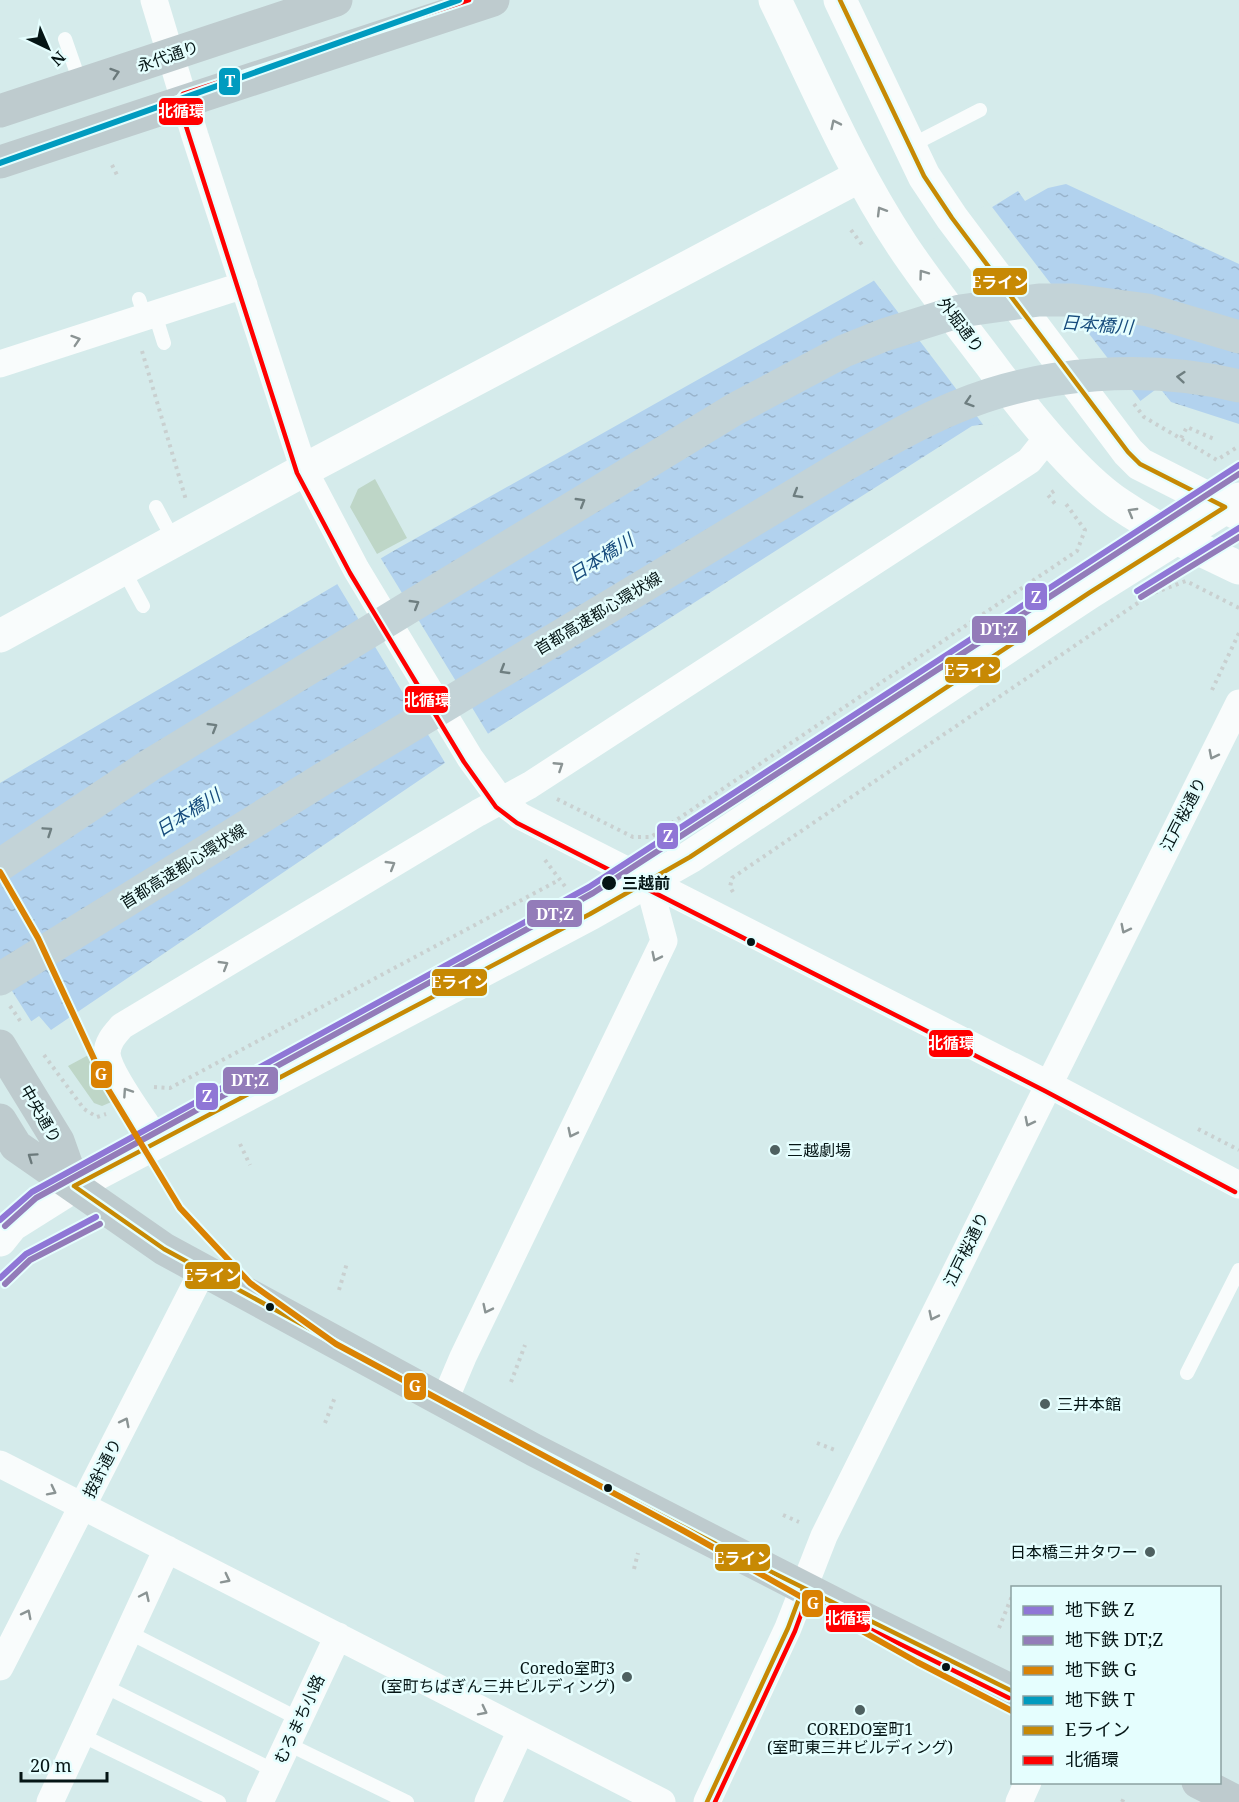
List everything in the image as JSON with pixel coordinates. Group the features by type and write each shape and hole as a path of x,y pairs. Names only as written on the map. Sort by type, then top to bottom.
{"highway":[{"name":"永代通り","path":"0,111 336,0"},
{"path":"0,162 493,0"},
{"path":"0,865 150,765 735,409 844,351 884,335 960,311 1039,300 1073,300 1148,310 1239,337"},
{"name":"首都高速都心環状線","path":"3,989 362,756 843,466 927,420 994,394 1054,381 1138,375 1198,379 1239,387"},
{"name":"中央通り","path":"10,1043 58,1141 74,1186"},
{"name":"中央通り","path":"0,1120 16,1146 164,1249 444,1402 803,1588 1011,1690"},
{"path":"1202,1784 1238,1802"}],"street":[{"path":"154,0 304,470 356,569 470,758 502,802 520,816 1048,1084 1239,1185"},
{"name":"外堀通り","path":"775,0 860,176 902,245 1016,398 1100,489 1119,504 1177,538 1239,568"},
{"path":"840,0 924,176 952,218 1128,452 1140,464 1236,513"},
{"path":"0,636 304,470 860,176"},
{"path":"0,364 43,344 244,285"},
{"path":"158,1142 111,1068 107,1052 112,1036 122,1026 468,819 530,785 1029,461 1049,436"},
{"path":"0,1240 12,1225 74,1186 690,857 1089,593 1177,538 1236,513"},
{"name":"江戸桜通り","path":"707,1802 824,1536 1239,703"},
{"path":"444,1402 463,1357 664,941 648,881"},
{"name":"按針通り","path":"0,1666 203,1270"},
{"path":"0,1464 662,1802"},
{"path":"50,1802 167,1549"},
{"name":"むろまち小路","path":"260,1802 338,1636"},
{"path":"488,1802 521,1730"},
{"path":"1019,1802 1027,1784"}],"lane":[{"path":"65,39 81,85"},
{"path":"909,147 980,111"},
{"path":"143,313 164,343"},
{"path":"156,507 174,541"},
{"path":"123,569 142,606"},
{"path":"1187,1373 1239,1270"},
{"path":"128,1632 299,1719"},
{"path":"104,1686 275,1771"},
{"path":"81,1735 219,1802"},
{"path":"288,1744 408,1802"}],"path":[{"path":"112,165 117,175"},
{"path":"143,313 186,500"},
{"path":"1144,417 1217,459 1239,446"},
{"path":"1180,438 1187,427 1214,440"},
{"path":"1054,490 1048,495 1056,505"},
{"path":"530,785 633,837 651,837 1077,551"},
{"path":"736,896 730,887 732,878 1151,594 1186,582 1239,608"},
{"path":"1208,698 1239,633"},
{"path":"154,1087 170,1088 559,880"},
{"path":"3,989 10,1043"},
{"path":"38,1047 84,1109 98,1117 113,1112"},
{"path":"240,1144 250,1165"},
{"path":"339,1290 347,1263"},
{"path":"511,1382 525,1345"},
{"path":"325,1423 335,1396"},
{"path":"817,1443 835,1450"},
{"path":"783,1515 799,1523"},
{"path":"634,1569 638,1552"},
{"path":"999,1628 1011,1598"}],"green space":[{"path":"375,479 407,538 377,554 350,507 358,489"},
{"path":"94,1052 123,1097 102,1106 94,1103 68,1066"}],"water":[{"name":"日本橋川","path":"1066,184 1239,264 1239,424 1171,402 1159,387 1139,402 972,426 486,735 51,1030 39,1016 0,1043 0,783 395,550 870,283 1018,191 1025,201 1048,188"}],"pier":[{"path":"989,203 1142,403 985,427 872,278"},
{"path":"380,557 490,737 447,766 336,582"},
{"path":"0,972 33,1024 0,1046"}],"metro line":[{"name":"T","path":"0,163 459,0"},
{"name":"Z","path":"0,1220 32,1192 589,887 1239,465"},
{"name":"DT;Z","path":"5,1226 36,1198 593,893 1239,474"},
{"name":"Z","path":"1137,591 1239,528"},
{"name":"DT;Z","path":"1141,597 1239,537"},
{"name":"G","path":"0,872 38,938 108,1089 180,1208 250,1283 336,1344 684,1531 917,1662 1011,1710"},
{"name":"Z","path":"0,1278 26,1254 96,1217"},
{"name":"DT;Z","path":"5,1284 30,1260 100,1224"}],"transit line":[{"name":"北循環","path":"469,0 183,94 178,101 297,473 350,573 464,762 496,807 517,823 1045,1091 1235,1192"},
{"name":"Eライン","path":"840,0 924,176 952,218 1128,452 1140,464 1225,507"},
{"name":"Eライン","path":"1011,1691 737,1555 444,1402 164,1249 74,1186 590,914 690,857 1089,593 1225,507"},
{"name":"Eライン","path":"707,1802 788,1628 803,1588"},
{"name":"北循環","path":"715,1802 795,1631 807,1598 1009,1698"}],"place":[{"name":"三越前","path":"609,883"},
{"name":"三越劇場","path":"775,1150"},
{"name":"三井本館","path":"1045,1404"},
{"name":"日本橋三井タワー","path":"1150,1552"},
{"name":"Coredo室町3 (室町ちばぎん三井ビルディング)","path":"627,1677"},
{"name":"COREDO室町1 (室町東三井ビルディング)","path":"860,1710"}]}
